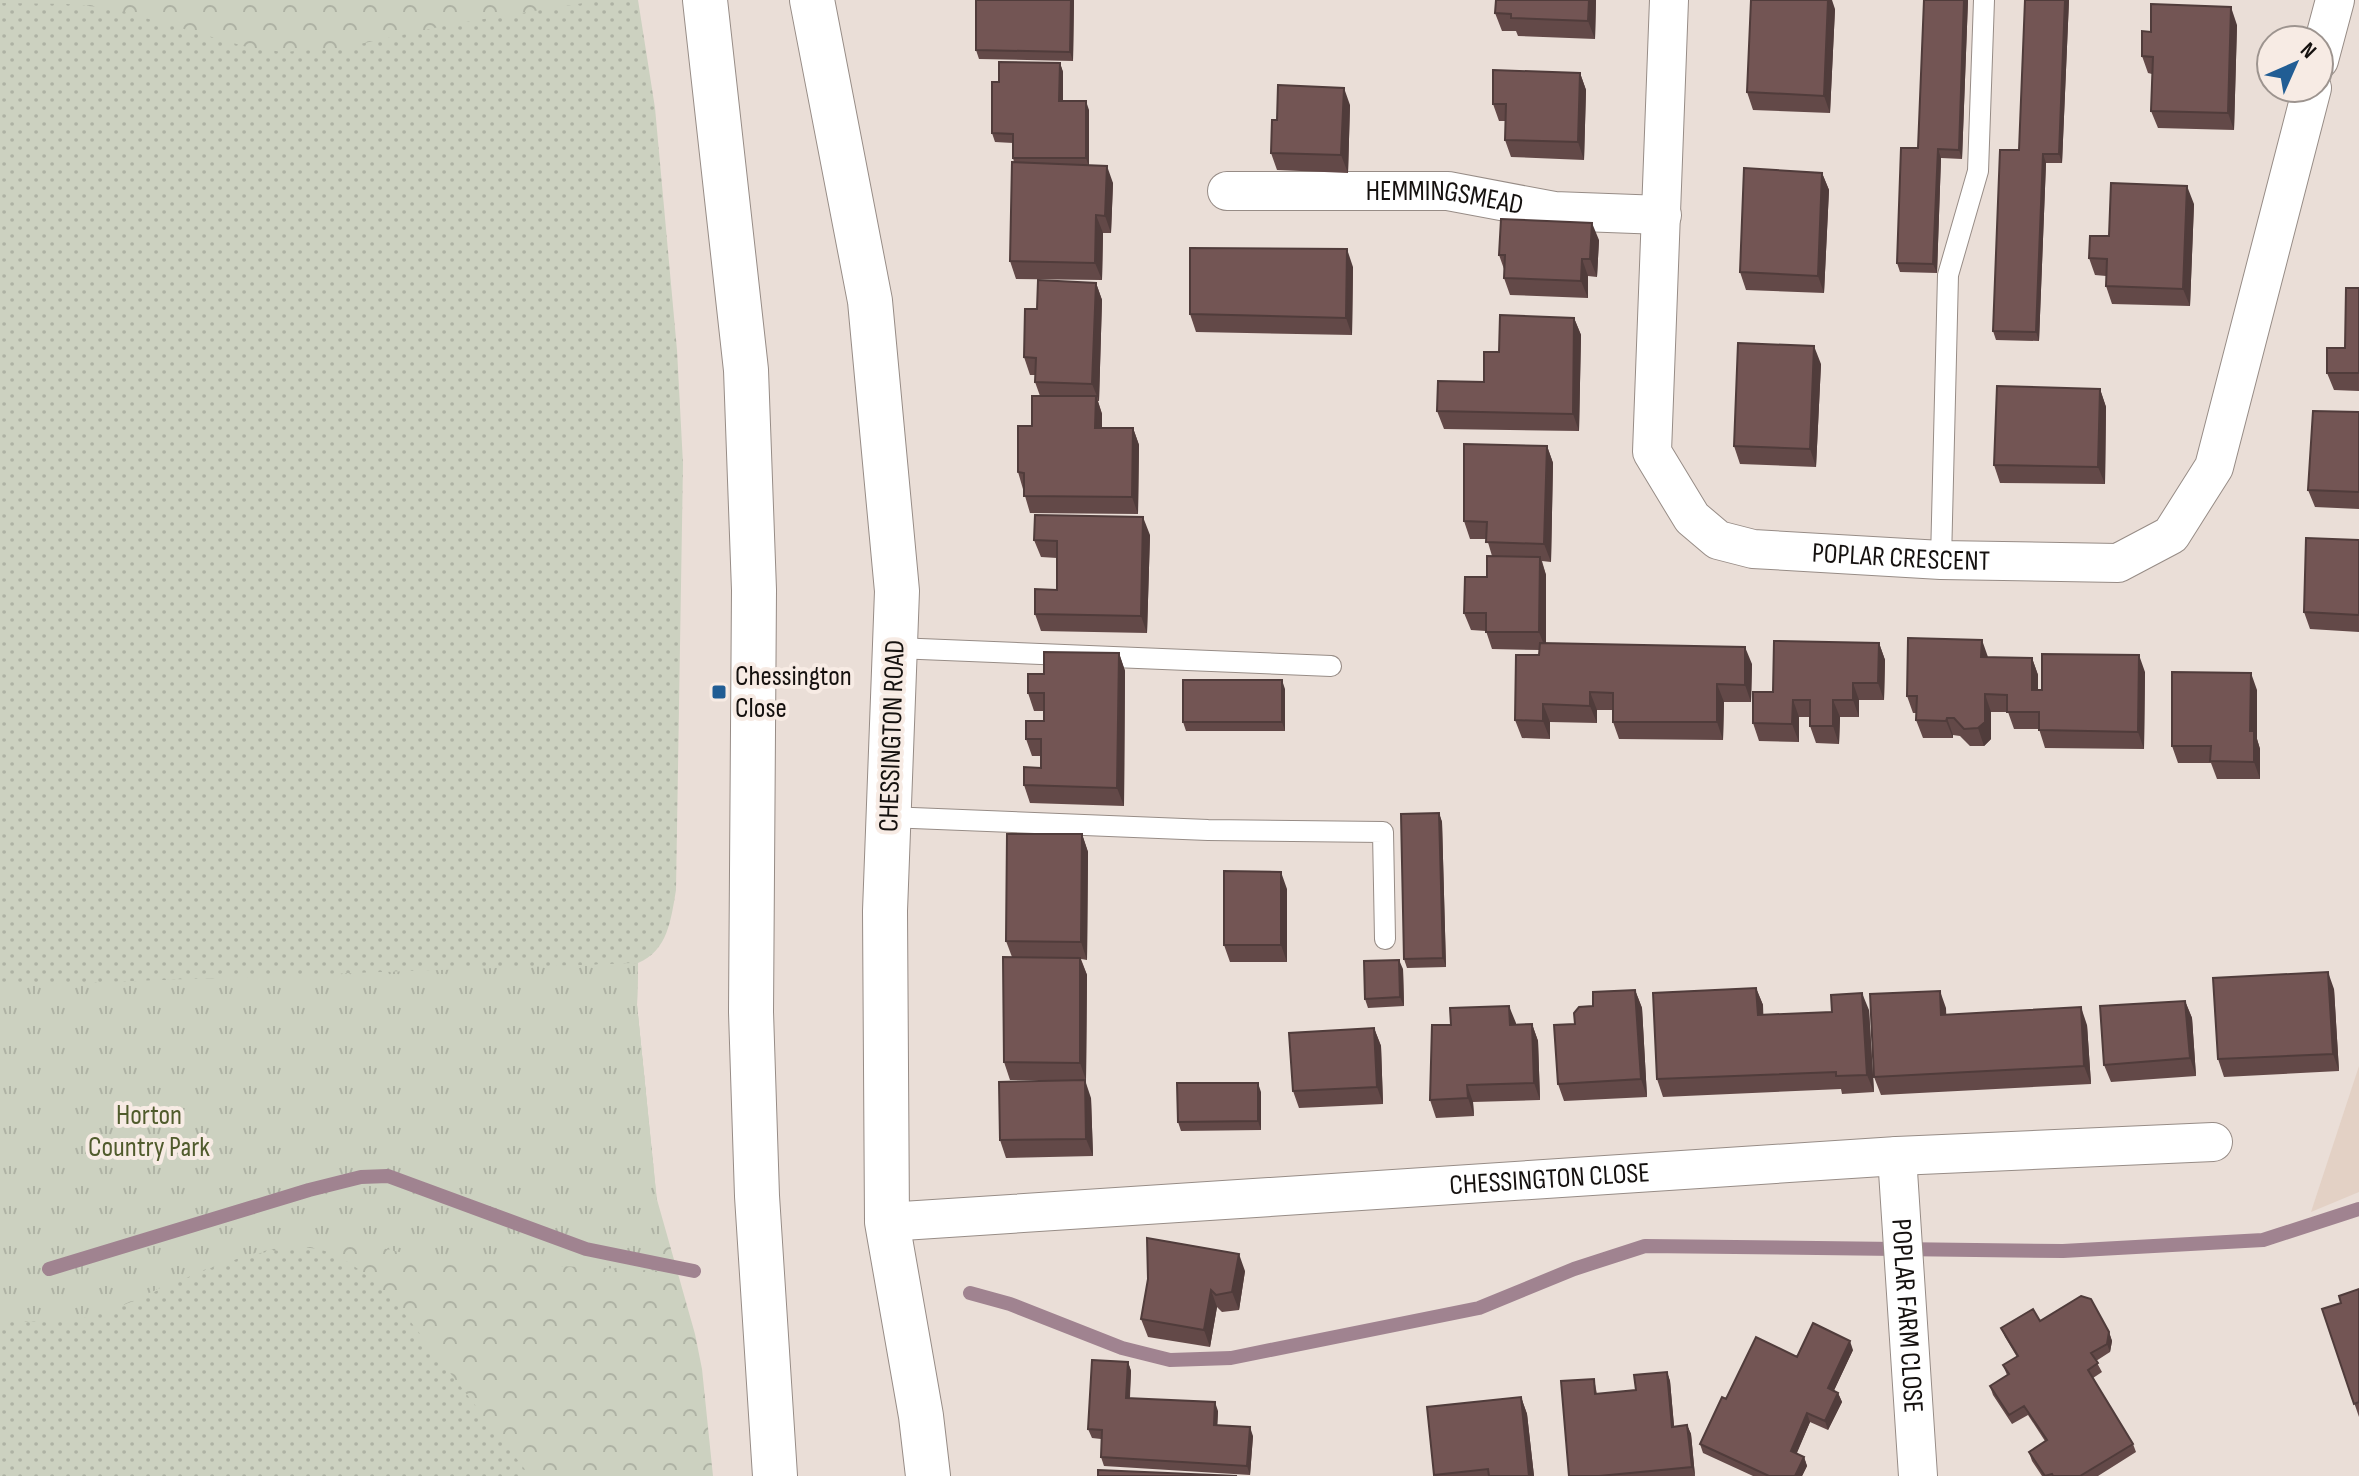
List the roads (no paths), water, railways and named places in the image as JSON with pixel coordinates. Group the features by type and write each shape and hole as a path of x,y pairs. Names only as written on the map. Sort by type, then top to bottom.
{"main road":[{"path":"705,0 746,370 754,590 751,1012 757,1196 775,1476"},
{"name":"CHESSINGTON ROAD","path":"812,0 870,301 897,591 885,911 887,1222 928,1476"}],"street":[{"name":"POPLAR CRESCENT","path":"1669,0 1652,452 1692,518 1718,540 1753,549 1941,560 2118,563 2171,535 2214,467 2308,104"},
{"path":"2329,24 2335,0"},
{"name":"HEMMINGSMEAD","path":"1227,191 1448,191 1554,211 1662,215"},
{"name":"CHESSINGTON CLOSE","path":"887,1222 1897,1156 2213,1142"},
{"name":"POPLAR FARM CLOSE","path":"1897,1156 1918,1476"}],"lane":[{"path":"1941,560 1948,275 1978,171 1984,0"},
{"path":"896,648 1331,666"},
{"path":"888,817 1208,830 1383,832 1385,939"}],"waterway":[{"path":"49,1269 309,1190 361,1177 388,1176 586,1249 694,1271"},
{"path":"970,1293 1010,1304 1122,1348 1170,1360 1231,1358 1479,1308 1574,1269 1645,1246 2063,1251 2263,1240 2359,1209"}],"place":[{"name":"Chessington Close","path":"719,692"}],"park label":[{"name":"Horton Country Park","path":"149,1131"}]}
